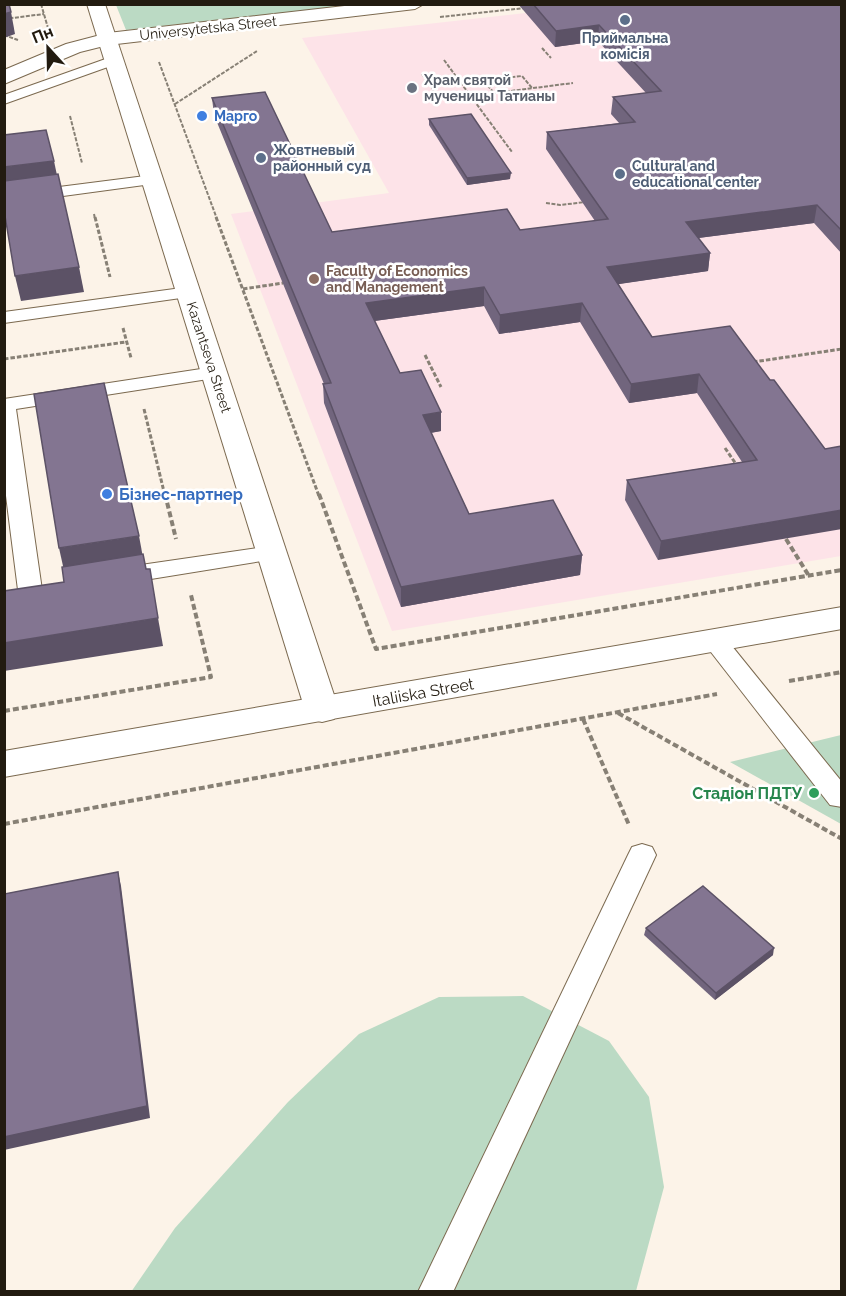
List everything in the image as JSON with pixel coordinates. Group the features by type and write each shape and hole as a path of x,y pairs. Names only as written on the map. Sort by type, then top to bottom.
{"street":[{"name":"Kazantseva Street","path":"96,4 322,710"},
{"name":"Universytetska Street","path":"4,78 72,48 111,50 415,4"},
{"name":"Italiiska Street","path":"4,764 842,618"}],"lane":[{"path":"4,100 111,50"},
{"path":"4,199 153,180"},
{"path":"4,318 189,292"},
{"path":"30,590 5,405 214,373"},
{"path":"101,579 272,553"},
{"path":"4,594 53,586"},
{"path":"715,640 839,798"},
{"path":"435,1292 642,855"}],"path":[{"path":"41,4 49,32"},
{"path":"4,18 44,14"},
{"path":"175,104 263,48"},
{"path":"542,48 551,58"},
{"path":"444,60 512,152"},
{"path":"159,61 376,649 842,570"},
{"path":"422,74 435,93 471,96 573,83"},
{"path":"494,93 484,80 522,75 533,88"},
{"path":"546,203 560,205 593,201"},
{"path":"243,289 283,283"},
{"path":"4,359 126,342"},
{"path":"747,363 842,349"},
{"path":"426,355 441,387"},
{"path":"753,362 760,371"},
{"path":"725,448 741,472"},
{"path":"786,539 809,576"},
{"path":"4,824 842,672"},
{"path":"4,711 211,676"},
{"path":"617,712 842,839"},
{"path":"583,719 642,855"}],"shaded area":[{"path":"596,5 841,5 841,556 392,631 231,214 389,193 302,38"}],"green space":[{"path":"116,4 353,5 126,30"},
{"name":"Стадіон ПДТУ","path":"841,735 841,824 730,762"},
{"path":"523,996 609,1041 649,1097 664,1187 636,1291 131,1292 175,1228 288,1102 359,1034 439,997"}],"building":[{"path":"4,4 9,4 11,12 4,14"},
{"path":"533,4 842,4 842,231 817,205 686,222 710,253 607,267 652,337 730,326 770,380 774,380 825,449 842,446 842,510 661,541 627,480 757,460 699,374 631,384 582,303 500,315 484,287 366,303 400,373 421,370 441,412 423,415 469,514 553,500 582,555 401,587 323,384 331,383 212,98 265,92 332,232 507,209 520,230 608,219 547,132 635,122 613,97 661,91 599,25 556,31"},
{"path":"471,114 511,173 467,178 429,119"},
{"path":"46,130 54,161 4,167 4,135"},
{"path":"58,174 79,267 15,276 4,210 4,181"},
{"path":"104,383 139,536 59,548 34,394"},
{"path":"143,554 146,569 150,569 158,618 4,643 4,591 64,582 62,567"},
{"path":"118,872 147,1106 4,1137 4,894"},
{"path":"703,886 774,948 716,993 646,928"}],"place":[{"name":"Приймальна комісія","path":"625,20"},
{"name":"Храм святой мученицы Татианы","path":"412,88"},
{"name":"Марго","path":"202,116"},
{"name":"Жовтневый районный суд","path":"261,158"},
{"name":"Cultural and educational center","path":"620,174"},
{"name":"Faculty of Economics and Management","path":"314,279"},
{"name":"Бізнес-партнер","path":"107,494"},
{"name":"Стадіон ПДТУ","path":"814,793"}]}
